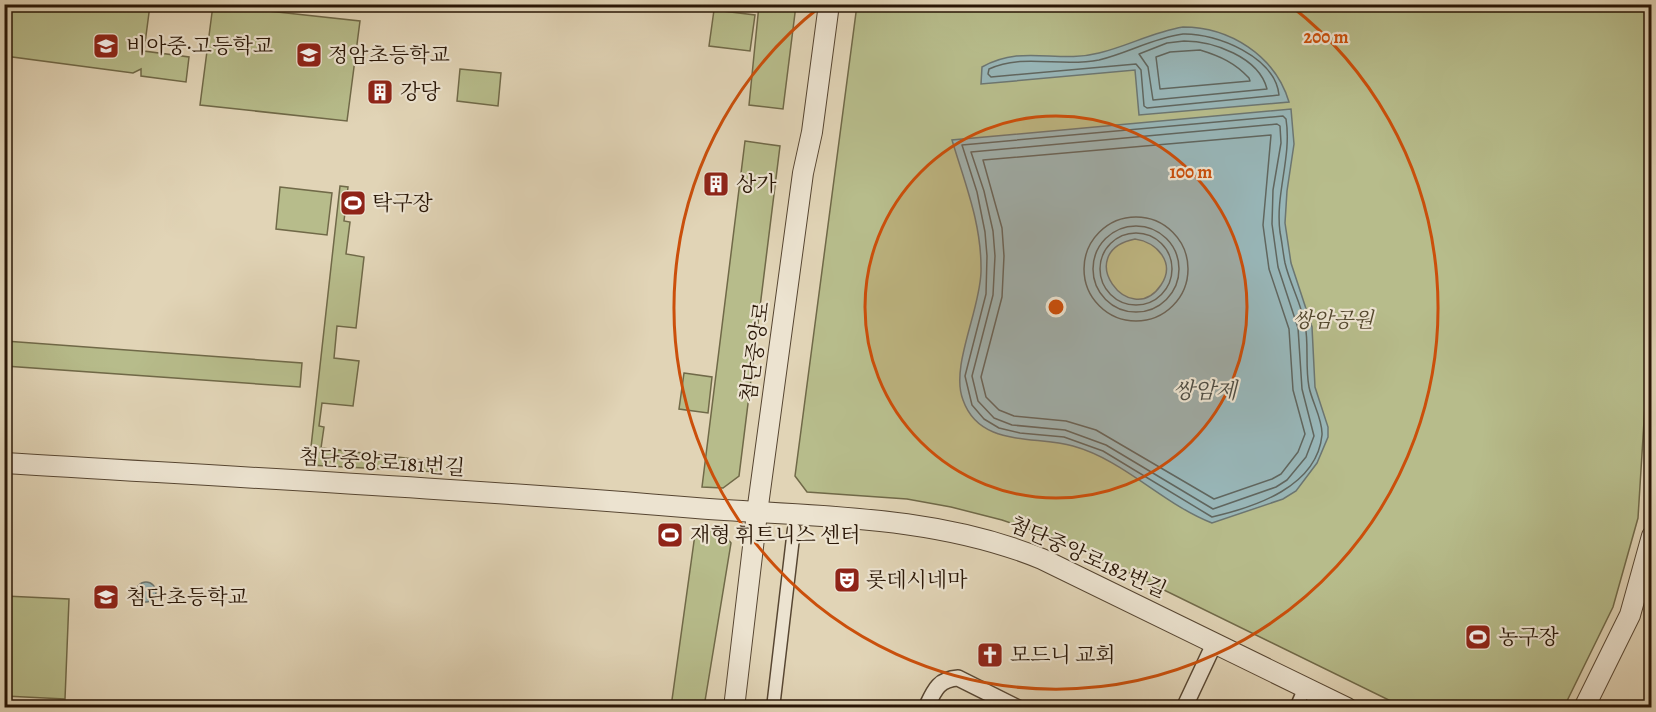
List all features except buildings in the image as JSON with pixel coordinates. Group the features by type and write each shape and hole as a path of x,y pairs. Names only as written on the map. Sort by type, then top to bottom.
{"street":[{"name":"첨단중앙로","path":"739,706 757,513 803,173 812,132 829,4"},
{"name":"첨단중앙로181번길","path":"4,464 757,513"},
{"name":"첨단중앙로182번길","path":"757,513 900,523 980,537 1042,559 1347,708"},
{"path":"773,708 794,529"},
{"path":"1584,708 1630,615 1652,536"},
{"path":"1184,708 1215,642"},
{"path":"926,708 938,684 946,678 958,678 1018,708"},
{"path":"1296,708 1305,687"}],"green space":[{"path":"4,5 150,5 144,51 189,57 186,82 141,76 141,69 133,73 5,56"},
{"name":"정암초등학교","path":"213,5 360,21 347,121 200,105"},
{"path":"759,5 796,5 783,109 749,105"},
{"name":"쌍암공원","path":"857,5 1651,5 1652,293 1638,518 1613,607 1564,707 1403,707 1066,542 1002,520 951,507 907,499 807,492 795,476"},
{"path":"714,10 755,15 750,51 709,46"},
{"path":"460,69 501,73 498,106 457,101"},
{"path":"745,141 780,146 739,476 723,488 702,487"},
{"path":"340,186 348,187 344,221 350,222 346,254 364,257 356,328 337,326 334,358 359,361 353,406 322,403 319,426 324,427 321,448 439,462 439,472 309,465"},
{"path":"280,187 332,193 327,235 276,229"},
{"path":"5,341 302,363 300,387 5,366"},
{"path":"684,373 712,377 708,413 679,409"},
{"path":"696,527 719,528 731,543 704,707 671,707"},
{"path":"5,596 69,599 65,699 5,696"}],"water":[{"path":"1183,27 1217,32 1248,47 1273,70 1289,102 1139,115 1135,70 981,84 982,67 997,60 1026,55 1084,56"},
{"name":"쌍암제","path":"1291,109 1294,144 1285,223 1291,263 1312,327 1315,387 1328,427 1328,437 1317,463 1296,491 1283,499 1212,523 1194,515 1109,461 1092,453 1073,446 995,433 982,426 971,415 963,400 960,372 976,304 981,254 972,204 952,140","holes":["1135,239 1157,249 1162,255 1166,269 1165,277 1161,285 1148,297 1135,299 1122,294 1112,284 1107,271 1108,258 1116,247"]},
{"path":"146,582 153,585 156,592 153,599 146,602 139,599 136,592 139,585"}],"place":[{"name":"비아중·고등학교","path":"106,46"},
{"name":"정암초등학교","path":"309,55"},
{"name":"강당","path":"380,92"},
{"name":"상가","path":"716,184"},
{"name":"탁구장","path":"353,203"},
{"name":"재형 휘트니스 센터","path":"670,535"},
{"name":"롯데시네마","path":"847,580"},
{"name":"첨단초등학교","path":"106,597"},
{"name":"농구장","path":"1478,637"},
{"name":"모드니 교회","path":"990,655"}]}
